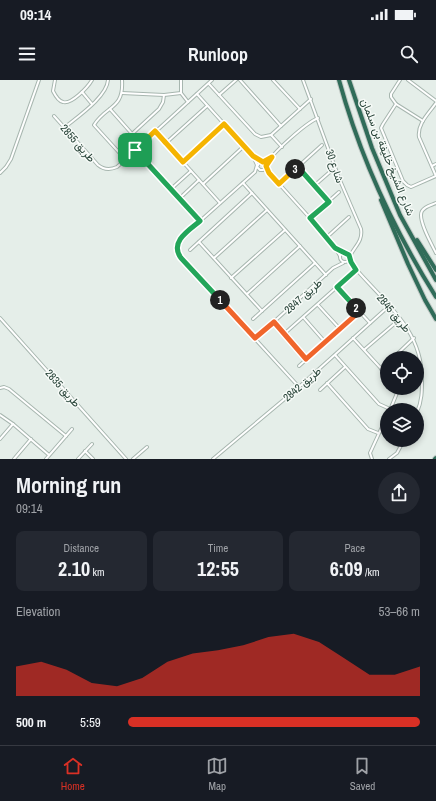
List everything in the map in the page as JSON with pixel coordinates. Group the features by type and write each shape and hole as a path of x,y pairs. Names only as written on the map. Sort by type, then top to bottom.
{"highway":[{"name":"شارع الشيخ خليفة بن سلمان","path":"339,80 346,107 378,189 411,255 436,297"},
{"name":"شارع الشيخ خليفة بن سلمان","path":"349,80 372,148 400,215 436,280"},
{"path":"378,189 385,210 408,264 436,319"},
{"path":"394,200 416,239 436,270"}],"street":[{"path":"0,173 11,159 39,80"},
{"path":"55,80 53,91 61,101 66,103 70,102 82,92 92,80"},
{"path":"64,128 103,94 108,86 108,80"},
{"path":"122,80 122,93 117,102 95,123 95,126 125,159"},
{"path":"182,80 181,93 188,102"},
{"name":"طريق 2855","path":"54,116 102,168 113,169 212,80"},
{"path":"219,95 236,80"},
{"path":"240,80 281,126"},
{"path":"273,80 300,109"},
{"name":"شارع 30","path":"303,80 343,189 361,229 361,240 354,249 350,258 344,263"},
{"path":"400,80 391,94 391,97 396,104 422,121"},
{"path":"396,104 381,128 403,181 411,187 436,176 419,135 419,128 422,121 436,102 408,80"},
{"path":"209,84 254,134 261,137 271,135 311,99"},
{"path":"82,92 92,104"},
{"path":"122,93 181,93"},
{"path":"132,134 159,109 163,102 164,94"},
{"path":"197,94 253,156 258,168 272,176"},
{"path":"166,143 207,106"},
{"path":"110,109 142,144"},
{"path":"299,388 181,258 177,251 177,246 180,239 253,174 262,170 272,157 308,123 318,118"},
{"path":"183,162 224,124"},
{"path":"155,131 220,203"},
{"path":"271,135 282,147"},
{"path":"279,184 322,145"},
{"path":"203,184 244,146"},
{"path":"135,150 200,221"},
{"path":"253,156 262,161 272,176 327,237 340,257"},
{"path":"253,174 257,165 272,157"},
{"path":"432,166 436,164"},
{"path":"298,167 329,202"},
{"path":"171,189 191,171"},
{"path":"315,185 330,171"},
{"path":"179,198 199,180"},
{"path":"243,183 326,275"},
{"path":"310,218 339,192"},
{"path":"190,250 252,193"},
{"path":"436,203 424,208 420,216 436,253"},
{"path":"214,258 267,210"},
{"path":"327,237 349,217"},
{"path":"232,278 285,230"},
{"path":"199,242 262,311"},
{"path":"246,294 300,246"},
{"path":"335,248 345,253 350,258"},
{"path":"345,253 354,249"},
{"name":"طريق 2847","path":"255,338 326,275 345,253"},
{"name":"طريق 2845","path":"340,257 344,263 355,269"},
{"name":"طريق 2845","path":"350,258 355,269 389,306 414,338 418,351"},
{"path":"253,319 315,263"},
{"name":"طريق 2847","path":"333,268 344,263"},
{"path":"284,334 355,269"},
{"path":"337,287 370,323"},
{"path":"318,304 340,329"},
{"name":"طريق 2842","path":"213,459 299,388 389,306"},
{"name":"طريق 2842","path":"299,366 359,312"},
{"path":"303,317 325,342"},
{"name":"طريق 2835","path":"0,318 126,459"},
{"path":"364,350 400,319"},
{"path":"274,322 306,359"},
{"path":"354,338 380,367"},
{"path":"400,351 414,338"},
{"path":"335,355 380,404"},
{"path":"320,390 345,367"},
{"path":"327,384 368,429 378,433"},
{"path":"0,388 4,387 9,389 66,436"},
{"path":"0,415 50,455"},
{"path":"0,439 13,424"},
{"path":"46,459 72,429"},
{"path":"372,459 370,453 380,429"},
{"path":"14,459 31,439"},
{"path":"78,459 92,444"},
{"path":"133,459 147,447"},
{"path":"389,459 397,453 400,447"},
{"path":"84,451 93,459"}],"route":[{"path":"224,124 253,156 263,162 272,157 266,166 269,173 279,184 298,167 329,202 310,218 335,248 342,252 348,253 356,270 337,287 359,312 306,359 274,322 255,338 179,255 177,251 178,242 200,221 135,150 155,131 183,162 224,124"}]}
